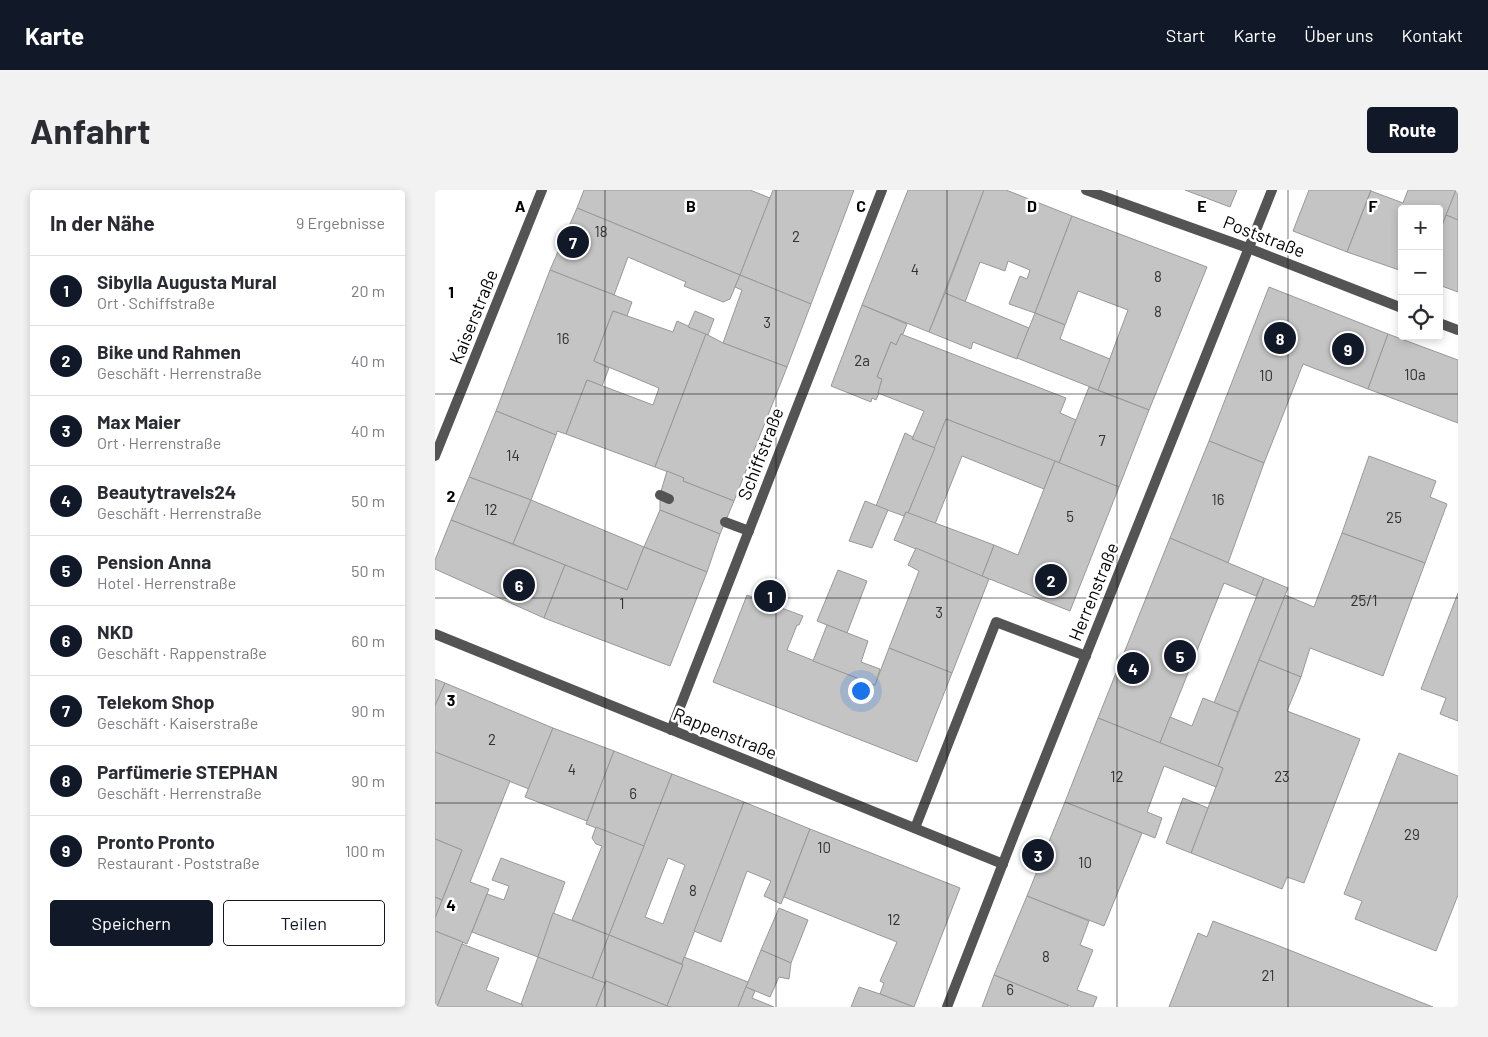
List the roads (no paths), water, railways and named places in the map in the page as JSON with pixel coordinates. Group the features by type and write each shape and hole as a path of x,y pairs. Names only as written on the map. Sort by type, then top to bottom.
{"street":[{"name":"Kaiserstraße","path":"435,456 542,190"},
{"name":"Schiffstraße","path":"671,730 882,190"},
{"name":"Poststraße","path":"1086,190 1248,248 1398,306"},
{"name":"Herrenstraße","path":"947,1007 1271,190"},
{"path":"1443,324 1458,330"},
{"path":"725,522 749,531"},
{"path":"915,828 996,622 1086,656"},
{"name":"Rappenstraße","path":"435,634 1003,864"}],"place":[{"name":"Telekom Shop","path":"573,242"},
{"name":"Parfümerie STEPHAN","path":"1280,338"},
{"name":"Pronto Pronto","path":"1348,349"},
{"name":"Bike und Rahmen","path":"1051,580"},
{"name":"NKD","path":"519,585"},
{"name":"Sibylla Augusta Mural","path":"770,596"},
{"name":"Pension Anna","path":"1180,656"},
{"name":"Beautytravels24","path":"1133,668"},
{"name":"Max Maier","path":"1038,855"}]}
